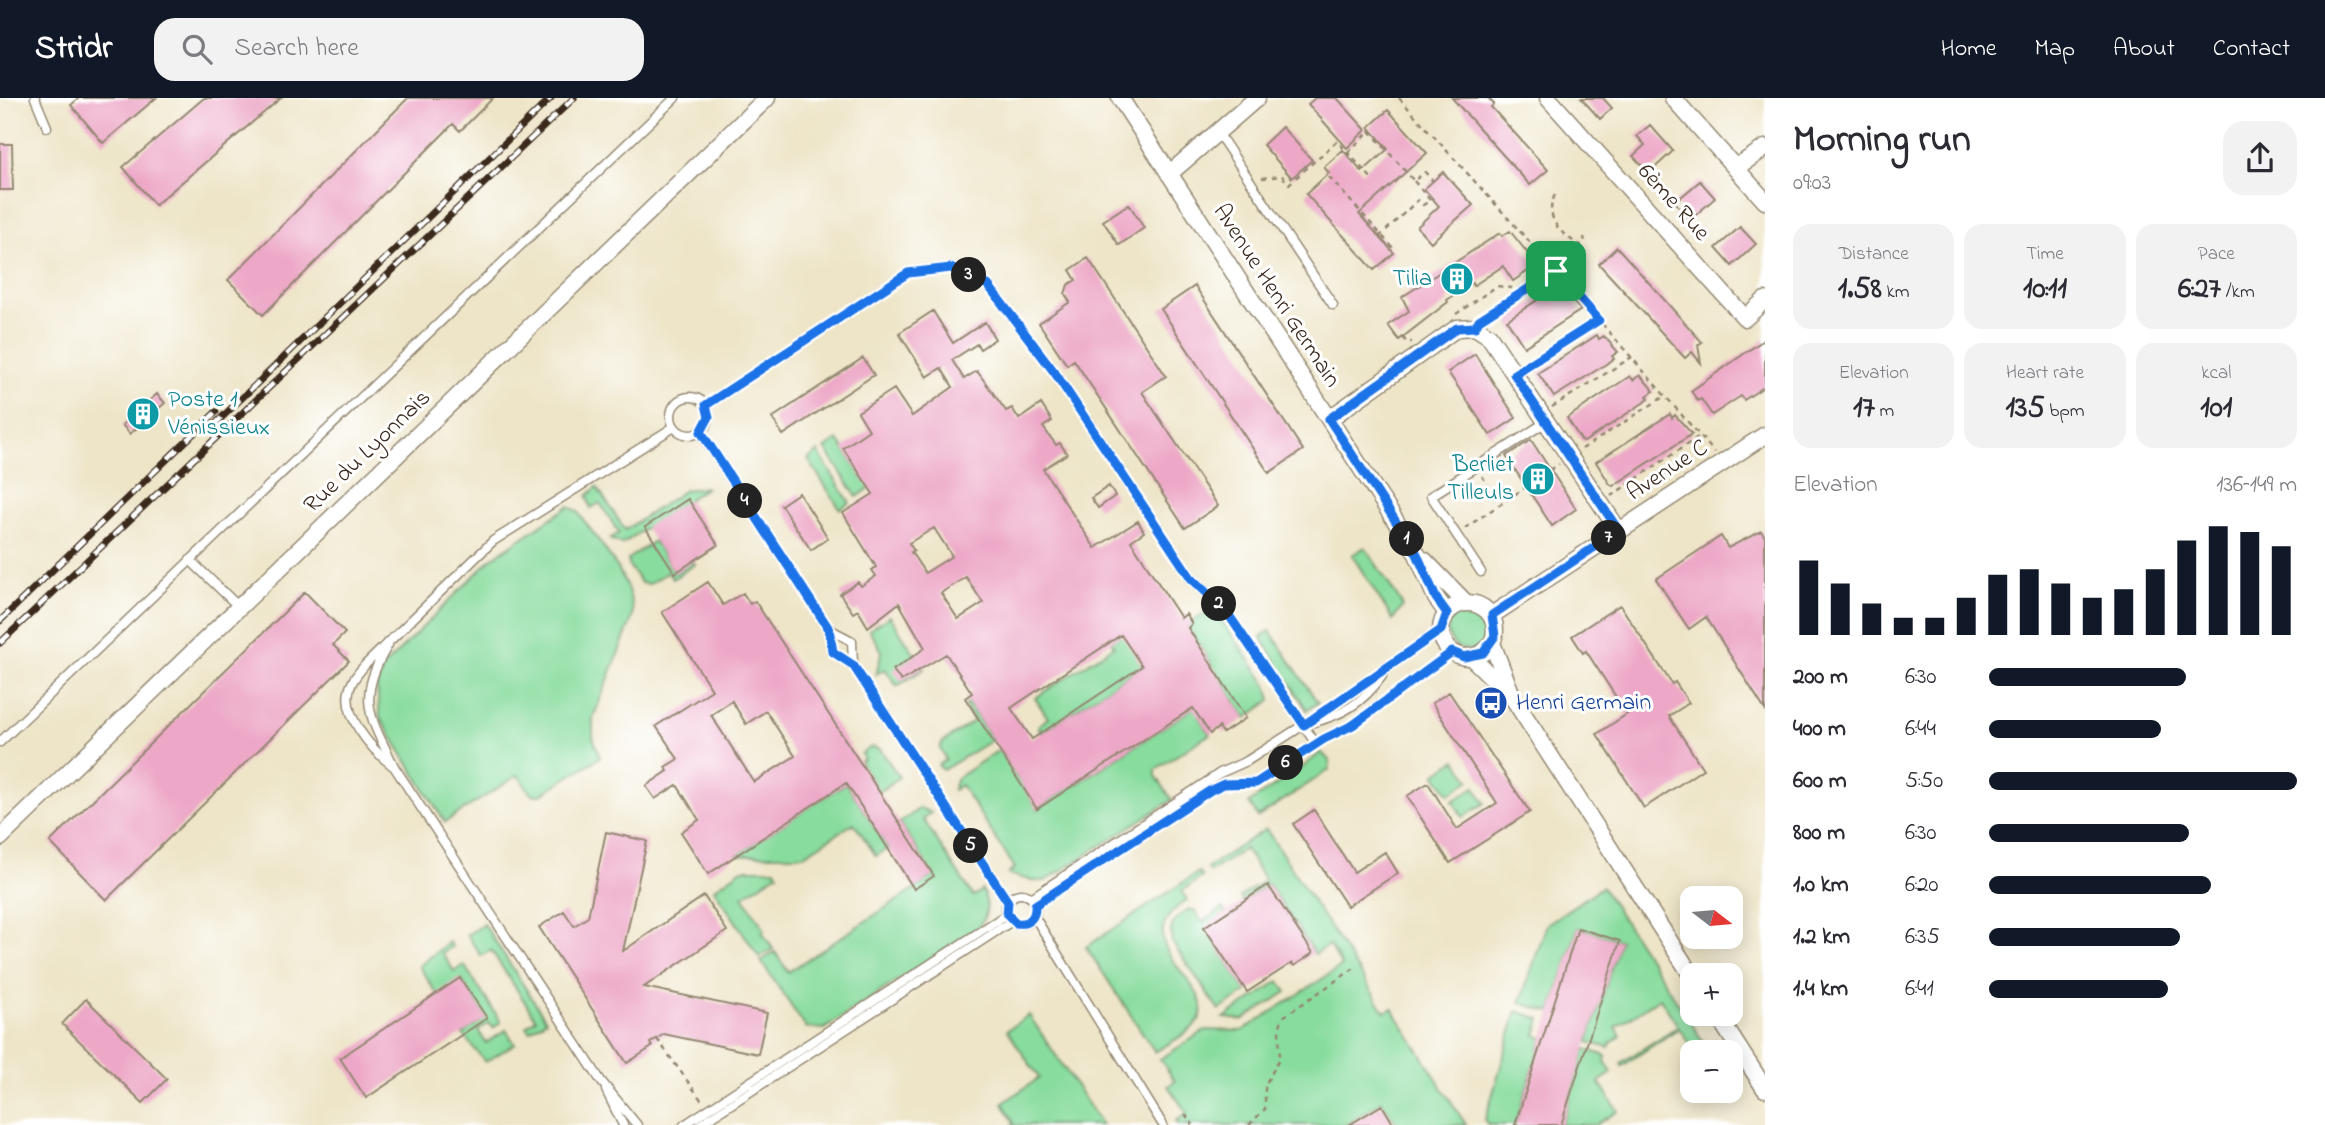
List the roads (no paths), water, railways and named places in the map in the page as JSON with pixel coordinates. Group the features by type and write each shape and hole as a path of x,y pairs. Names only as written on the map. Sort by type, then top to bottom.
{"street":[{"name":"Rue du Lyonnais","path":"0,838 767,98"},
{"name":"Avenue Henri Germain","path":"1120,98 1417,554 1436,598 1447,613"},
{"path":"1169,174 1257,98"},
{"name":"6ème Rue","path":"1548,98 1745,318 1765,300"},
{"path":"1673,98 1765,201"},
{"path":"1735,168 1765,148"},
{"path":"1329,419 1457,328 1475,327 1489,336 1619,531"},
{"name":"Avenue C","path":"1492,615 1765,435"},
{"name":"Avenue Henri Germain","path":"1417,554 1465,602 1480,605 1492,615"},
{"path":"1465,602 1447,613 1441,630 1442,638 1452,652 1471,657 1513,698"},
{"path":"1471,657 1483,653 1492,643 1496,629 1492,615"},
{"path":"1492,643 1513,698 1684,963"},
{"path":"1724,1026 1765,1089"}],"lane":[{"path":"35,98 47,127"},
{"path":"0,742 675,98"},
{"path":"1218,133 1333,305"},
{"path":"706,405 908,273 951,268 988,285 1055,373 1191,578 1226,611 1316,744"},
{"path":"696,398 706,405 709,417 701,432 689,436 674,428 670,416 679,400 696,398"},
{"path":"1481,572 1431,496 1543,418"},
{"path":"396,768 372,745 356,723 349,703 351,684 365,665 493,541 674,428"},
{"path":"701,432 829,629 833,652 853,665 1008,902 1010,917"},
{"path":"190,560 239,607"},
{"path":"829,629 852,641 853,665"},
{"path":"1033,902 1220,773 1247,761 1304,725 1441,630"},
{"path":"388,645 370,680 369,696 372,721 396,768 601,1081 637,1125"},
{"path":"1033,902 1211,790 1224,784 1256,783 1316,744 1353,725 1452,652"},
{"path":"1008,902 1019,894 1033,902"},
{"path":"1033,902 1034,916 1163,1125"},
{"path":"1010,917 1024,923 1034,916"},
{"path":"684,1125 1010,917"},
{"path":"699,1125 1010,917"},
{"path":"601,1081 623,1125"}],"railway":[{"path":"212,427 551,98"},
{"path":"0,643 574,98"},
{"path":"0,621 216,412"}],"place":[{"name":"Tilia","path":"1457,279"},
{"name":"Poste 1 Vénissieux","path":"143,414"},
{"name":"Berliet Tilleuls","path":"1538,479"},
{"name":"Henri Germain","path":"1491,703"}]}
